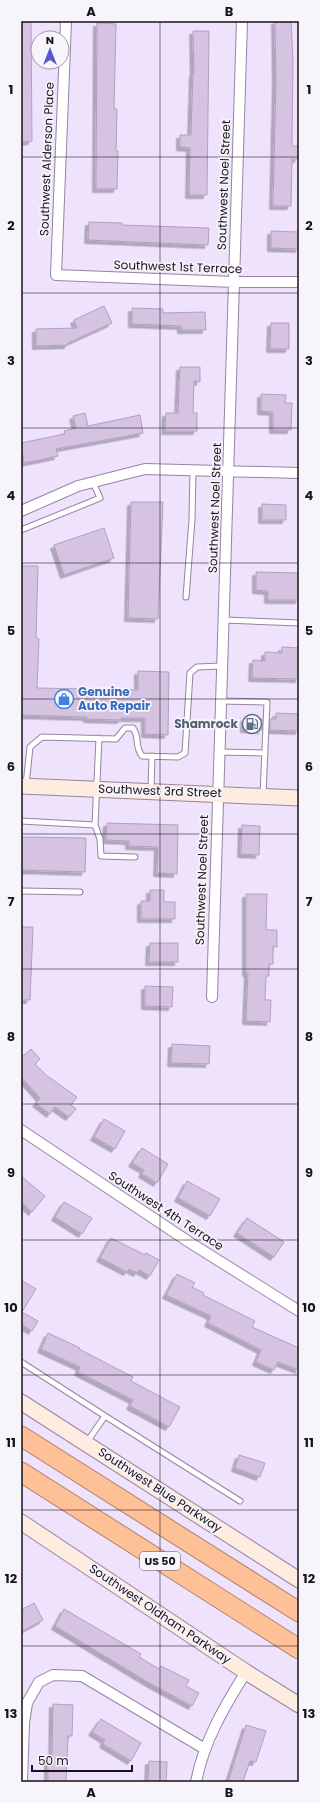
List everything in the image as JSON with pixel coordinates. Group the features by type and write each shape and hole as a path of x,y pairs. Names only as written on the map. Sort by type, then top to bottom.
{"highway":[{"name":"US 50","path":"21,1436 299,1612"},
{"name":"US 50","path":"21,1472 299,1649"}],"street":[{"name":"Southwest Alderson Place","path":"56,275 66,21"},
{"name":"Southwest Noel Street","path":"212,997 242,21"},
{"name":"Southwest 1st Terrace","path":"56,275 235,282 299,282"},
{"path":"21,511 78,486 145,469 299,473"},
{"name":"Southwest 3rd Street","path":"24,786 218,793 299,798"},
{"name":"Southwest 4th Terrace","path":"21,1130 189,1242 299,1311"},
{"name":"Southwest Blue Parkway","path":"21,1402 299,1580"},
{"name":"Southwest Oldham Parkway","path":"21,1522 299,1706"},
{"path":"196,1782 205,1749 215,1726 246,1672"},
{"path":"22,1782 24,1723 27,1703 40,1682 53,1675 82,1676 205,1749"}],"lane":[{"path":"186,597 192,520 193,470"},
{"path":"21,530 100,498 93,482"},
{"path":"224,620 299,623"},
{"path":"24,786 30,747 42,737 116,739 125,728 134,728 137,734 137,749 142,756 178,758 185,754 190,673 197,667 222,666"},
{"path":"221,701 267,702 263,796"},
{"path":"99,738 95,825 100,839 101,856 135,858"},
{"path":"219,752 265,753"},
{"path":"151,791 152,756"},
{"path":"21,821 95,825"},
{"path":"21,891 80,892"},
{"path":"21,1362 240,1501"},
{"path":"86,1443 105,1416"}],"building":[{"path":"275,21 291,21 293,58 292,146 299,146 298,159 292,159 291,206 273,206 276,81"},
{"path":"21,22 31,22 30,70 31,70 32,141 21,142"},
{"path":"97,23 116,24 114,109 117,109 117,189 96,189"},
{"path":"193,31 209,31 207,195 189,195 190,148 180,147 180,135 191,135 194,73"},
{"path":"89,222 122,223 122,225 209,228 208,245 88,240"},
{"path":"271,231 299,232 299,249 271,248"},
{"path":"104,306 112,323 68,343 68,345 36,346 36,329 77,328 74,320"},
{"path":"132,308 163,309 163,313 205,312 206,330 181,330 181,326 132,324"},
{"path":"271,323 289,323 289,349 270,349"},
{"path":"180,367 200,367 200,382 194,381 193,413 197,413 197,431 165,431 166,413 178,413"},
{"path":"261,394 286,395 285,403 292,403 291,430 273,430 273,412 261,411"},
{"path":"85,413 88,426 140,415 143,433 56,449 58,456 24,463 21,443 65,434 64,431 76,428 73,416"},
{"path":"131,502 163,502 158,619 128,618"},
{"path":"262,504 286,505 286,520 262,520"},
{"path":"104,528 114,558 64,575 54,545"},
{"path":"21,566 38,566 36,638 39,639 37,688 138,690 138,671 169,672 168,735 145,734 145,718 121,718 121,720 87,719 87,717 21,715"},
{"path":"256,572 299,573 299,600 268,600 268,591 256,590"},
{"path":"282,647 299,648 299,679 252,678 253,660 265,661 265,652 282,653"},
{"path":"276,713 299,714 299,731 270,730 270,719 276,719"},
{"name":"Shamrock","path":"244,718 262,719 262,730 244,729"},
{"path":"107,823 178,825 177,874 157,873 158,847 129,846 129,841 106,840"},
{"path":"242,825 260,826 259,855 241,854"},
{"path":"21,837 86,838 85,872 21,870"},
{"path":"150,890 164,890 164,902 175,902 175,919 141,919 141,901 150,901"},
{"path":"246,894 267,894 266,930 277,930 277,947 273,946 273,964 269,964 269,976 266,976 265,1000 271,1000 270,1022 246,1021 248,973 246,973"},
{"path":"21,927 33,927 30,1000 21,1000"},
{"path":"150,943 178,943 178,962 149,962"},
{"path":"145,986 173,987 172,1007 145,1006"},
{"path":"172,1044 210,1046 209,1064 171,1063"},
{"path":"31,1049 40,1059 35,1064 46,1075 77,1097 71,1105 76,1109 69,1117 55,1107 50,1114 36,1103 40,1098 21,1077 21,1058"},
{"path":"104,1119 125,1131 115,1149 94,1137"},
{"path":"142,1148 168,1164 157,1183 142,1174 144,1170 132,1163"},
{"path":"21,1176 45,1196 32,1212 21,1202"},
{"path":"187,1181 220,1199 210,1216 178,1198"},
{"path":"64,1202 92,1218 82,1234 55,1217"},
{"path":"247,1218 284,1242 274,1257 237,1233"},
{"path":"111,1238 145,1255 146,1253 159,1260 150,1276 139,1270 137,1273 129,1269 127,1272 100,1258"},
{"path":"177,1274 195,1283 192,1287 204,1293 203,1295 255,1321 252,1327 299,1348 299,1370 278,1362 274,1370 256,1362 261,1350 208,1323 211,1316 166,1295"},
{"path":"21,1280 36,1289 22,1312 38,1321 32,1331 21,1324"},
{"path":"48,1333 80,1348 79,1349 133,1377 131,1381 180,1407 169,1427 130,1406 133,1400 78,1372 80,1367 41,1349"},
{"path":"239,1455 265,1463 260,1477 235,1468"},
{"path":"34,1603 43,1620 21,1632 21,1610"},
{"path":"64,1609 141,1654 139,1657 159,1669 161,1666 189,1680 186,1686 199,1693 192,1706 151,1684 55,1626"},
{"path":"53,1704 73,1705 72,1736 68,1736 66,1782 48,1782 48,1761 52,1761"},
{"path":"101,1719 141,1743 131,1761 103,1744 105,1740 92,1732"},
{"path":"246,1725 266,1731 256,1762 250,1761 243,1782 228,1782"},
{"path":"149,1761 167,1762 166,1782 148,1782"}],"place":[{"name":"Genuine Auto Repair","path":"64,699"},
{"name":"Shamrock","path":"252,724"}]}
